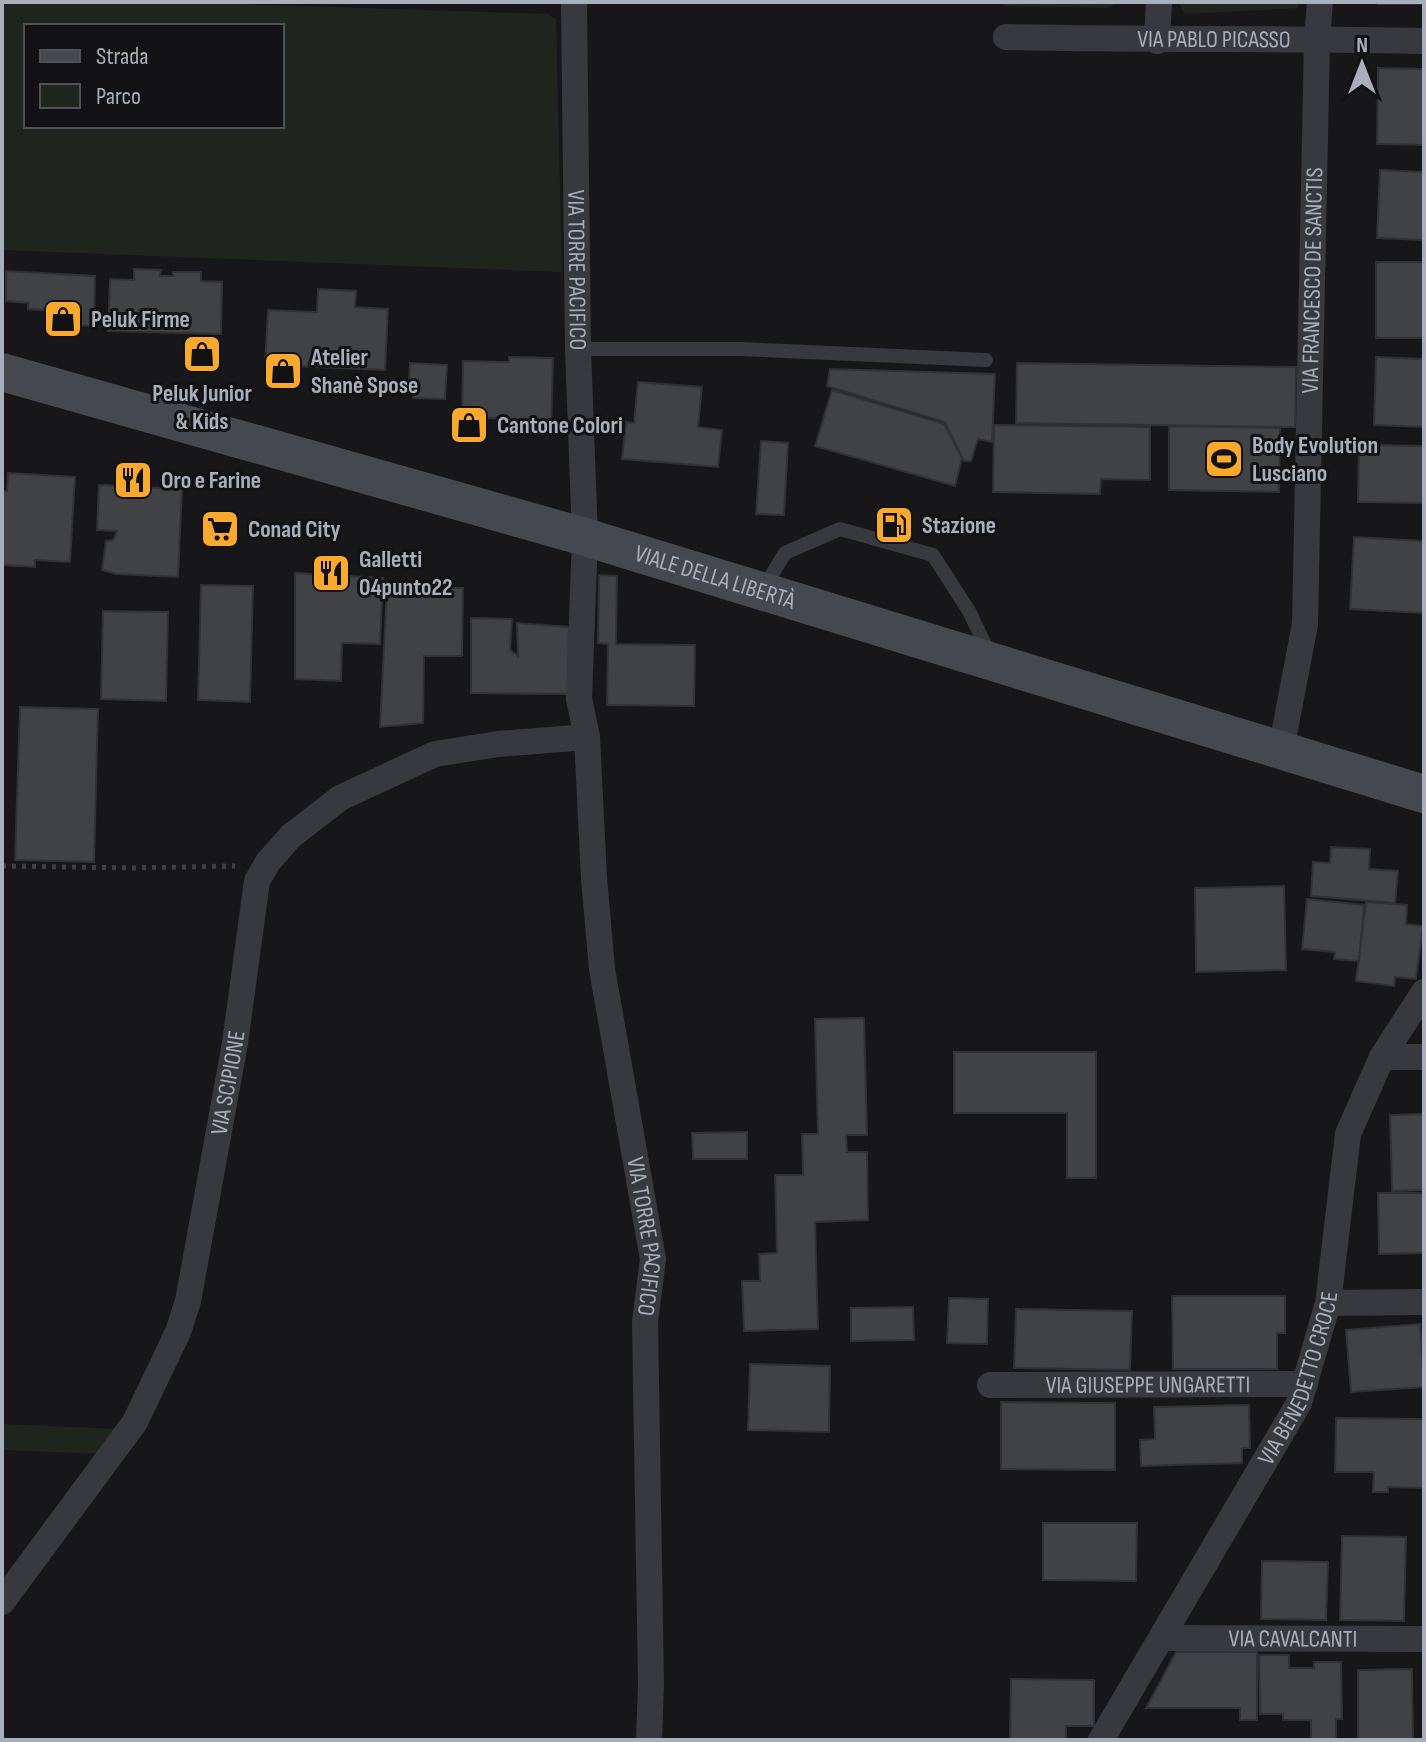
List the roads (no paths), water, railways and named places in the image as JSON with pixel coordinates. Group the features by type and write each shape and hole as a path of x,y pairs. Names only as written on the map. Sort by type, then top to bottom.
{"main road":[{"name":"VIALE DELLA LIBERTÀ","path":"2,372 585,537 1424,794"}],"street":[{"name":"VIA TORRE PACIFICO","path":"574,2 578,349 585,537 579,699 587,737 602,969 653,1259 645,1322 651,1684 649,1740"},
{"path":"1157,41 1159,2"},
{"name":"VIA FRANCESCO DE SANCTIS","path":"1281,750 1305,624 1320,2"},
{"name":"VIA PABLO PICASSO","path":"1006,37 1157,41 1424,41"},
{"name":"VIA SCIPIONE","path":"2,1602 135,1422 178,1332 188,1301 235,1043 257,881 271,858 291,836 340,798 435,754 498,744 587,737"},
{"name":"VIA BENEDETTO CROCE","path":"1101,1740 1299,1403 1328,1303 1348,1134 1382,1057 1424,992"},
{"path":"1382,1057 1424,1057"},
{"path":"1328,1303 1424,1302"},
{"name":"VIA GIUSEPPE UNGARETTI","path":"990,1385 1305,1384"},
{"name":"VIA CAVALCANTI","path":"1163,1638 1424,1639"}],"lane":[{"path":"578,349 740,349 986,360"},
{"path":"762,591 785,553 840,529 933,555 969,611 993,661"}],"place":[{"name":"Peluk Firme","path":"63,319"},
{"name":"Peluk Junior & Kids","path":"202,354"},
{"name":"Atelier Shanè Spose","path":"283,371"},
{"name":"Cantone Colori","path":"469,425"},
{"name":"Body Evolution Lusciano","path":"1224,459"},
{"name":"Oro e Farine","path":"133,480"},
{"name":"Stazione","path":"894,525"},
{"name":"Conad City","path":"220,529"},
{"name":"Galletti 04punto22","path":"331,573"}]}
